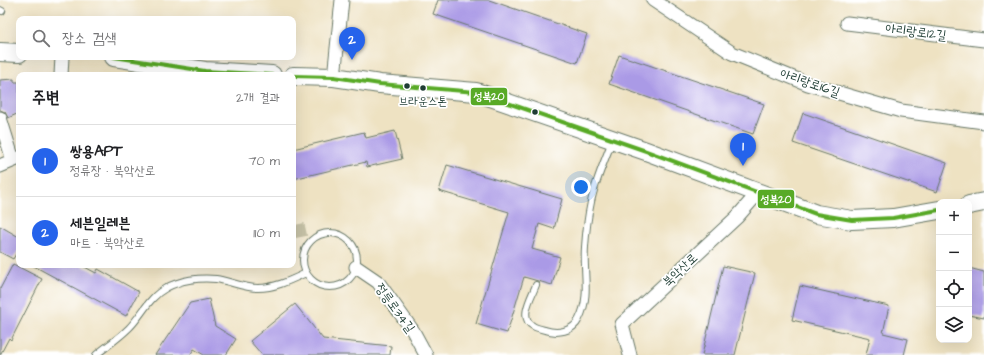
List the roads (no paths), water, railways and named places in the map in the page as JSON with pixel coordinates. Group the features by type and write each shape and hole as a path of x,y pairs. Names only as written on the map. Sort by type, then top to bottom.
{"street":[{"path":"334,78 342,0"},
{"name":"아리랑로16길","path":"653,0 732,53 808,84 901,111 984,122"},
{"name":"아리랑로12길","path":"848,23 984,40"},
{"path":"0,52 16,53"},
{"path":"61,72 62,60"},
{"path":"131,60 199,72"},
{"path":"296,76 334,78 380,84 476,92 612,139 816,214 852,220 893,218 936,211"},
{"path":"0,118 16,159 0,166"},
{"name":"북악산로","path":"630,355 622,324 737,217 758,193"},
{"path":"972,204 984,202"},
{"name":"정릉로34길","path":"356,268 378,282 413,331 426,355"}],"lane":[{"path":"536,285 527,307 526,314 528,322 533,326 548,331 559,332 574,326 579,321 585,307 587,290 585,248 591,201 612,139"},
{"path":"330,233 347,239 357,254 356,268 350,279 335,287 326,287 318,284 311,279 306,272 304,255 307,247 313,240 321,235 330,233"},
{"path":"96,355 130,328 154,296 176,283 190,280 217,280 243,287 267,288 280,284 306,272"}],"tunnel":[{"path":"296,231 307,229"}],"place":[{"name":"세븐일레븐","path":"352,60"},
{"name":"브라운스톤","path":"423,88"},
{"name":"쌍용APT","path":"743,166"}]}
